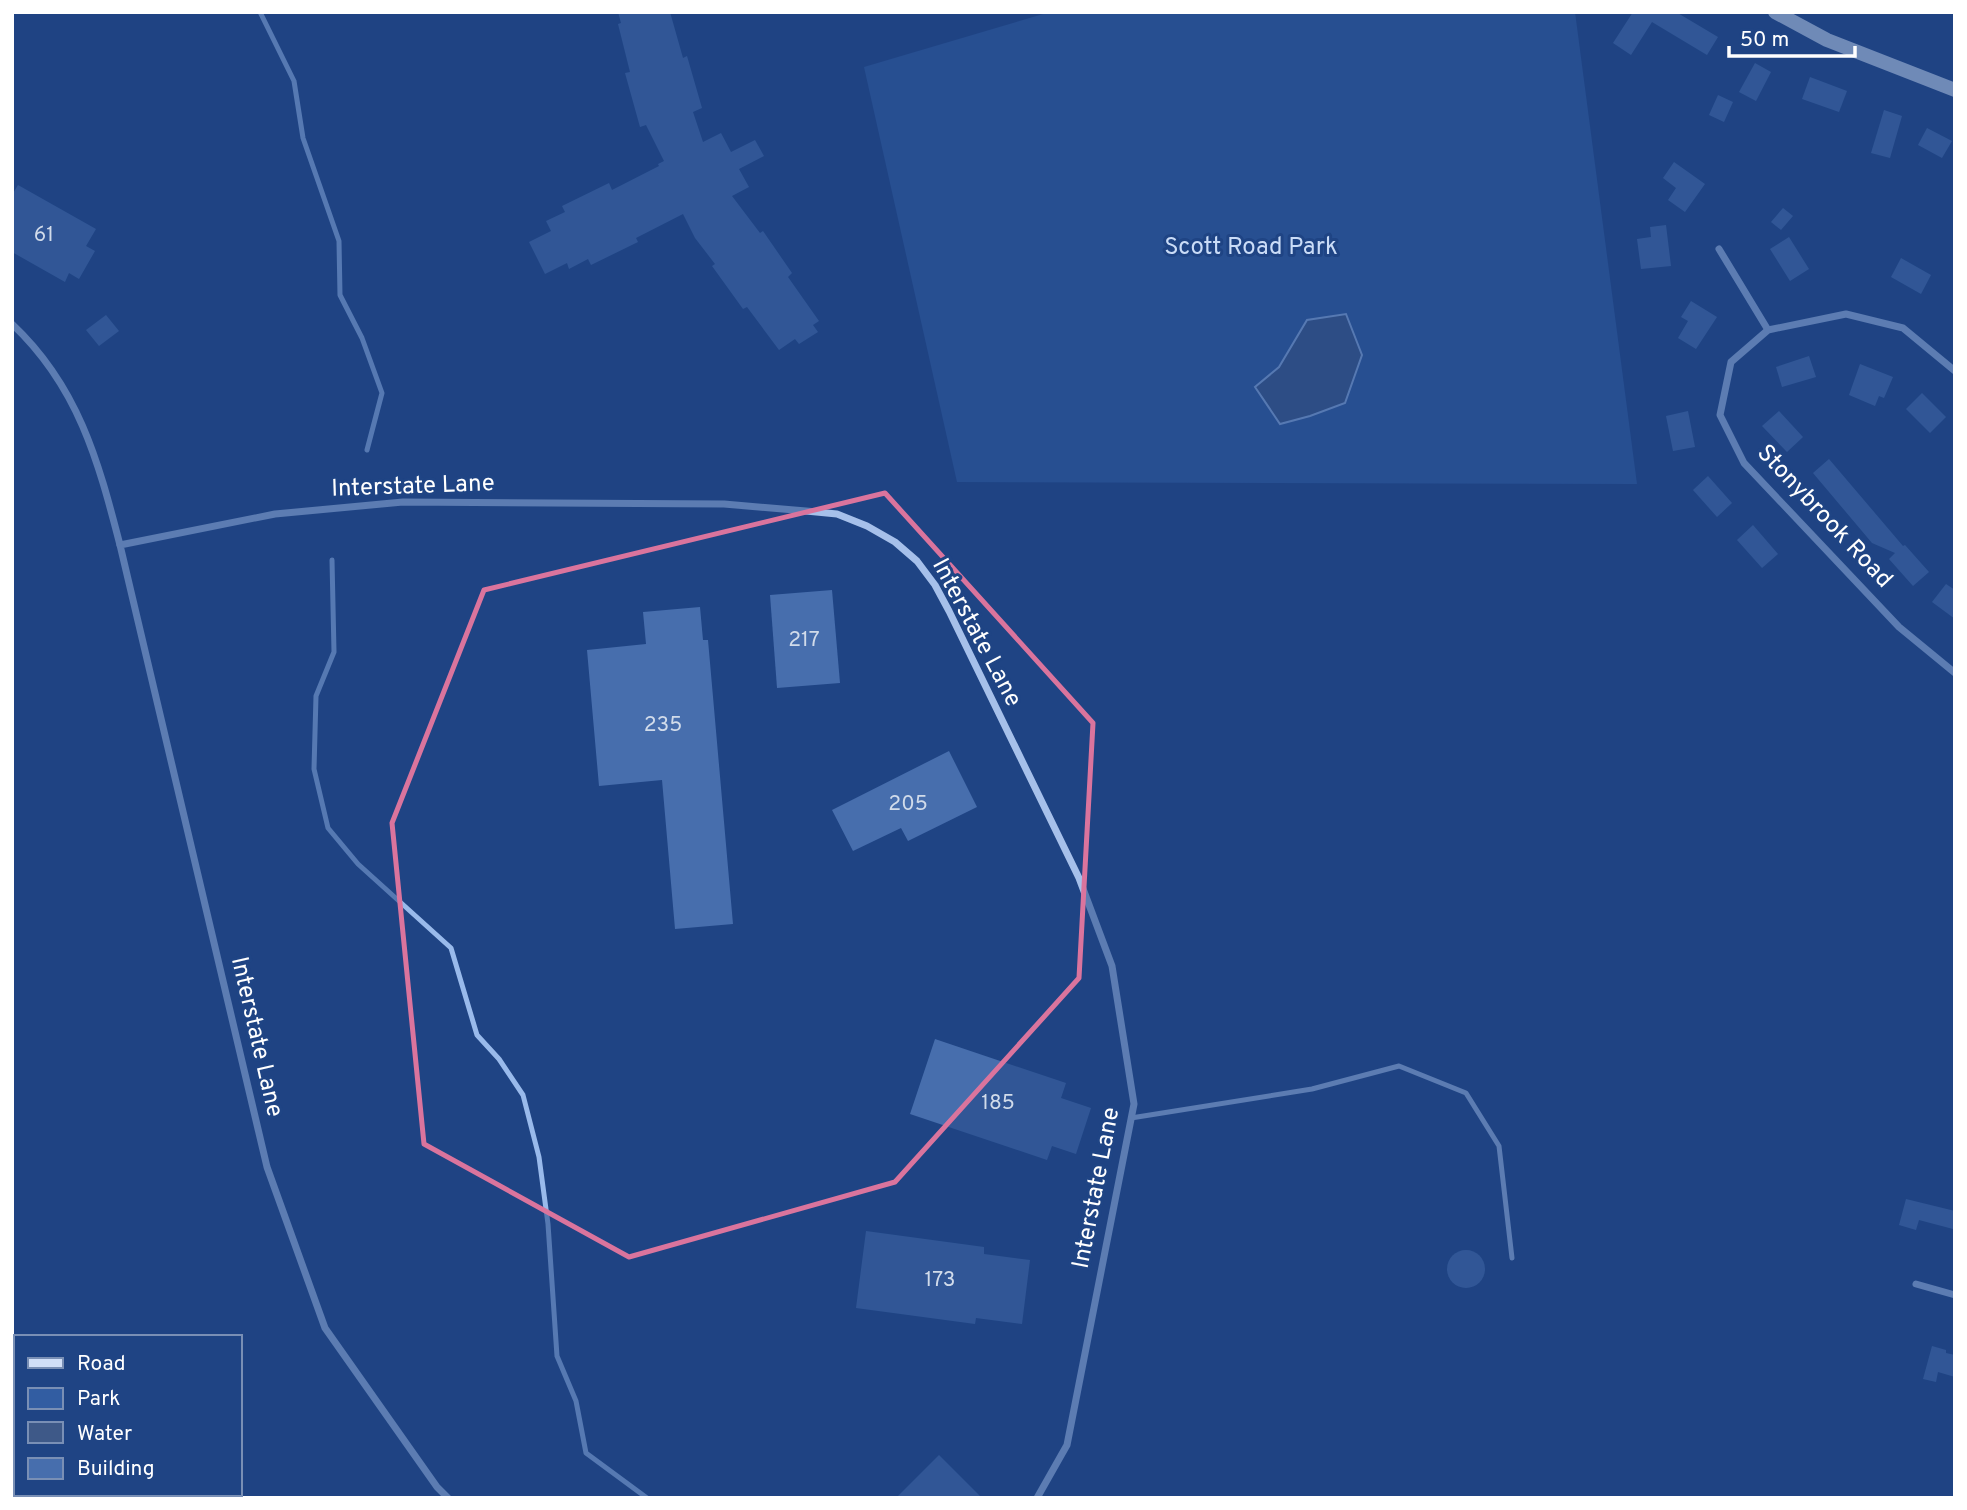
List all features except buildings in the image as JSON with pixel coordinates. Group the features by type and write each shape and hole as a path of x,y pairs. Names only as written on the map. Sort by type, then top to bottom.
{"main road":[{"path":"1775,12 1827,40 1955,90"}],"street":[{"path":"1719,250 1768,330"},
{"name":"Stonybrook Road","path":"1955,371 1903,328 1846,314 1768,330 1731,362 1720,415 1744,463 1899,627 1955,673"},
{"name":"Interstate Lane","path":"12,324 40,352 60,379 77,410 99,469 120,545 267,1167 325,1328 437,1487 448,1498"},
{"name":"Interstate Lane","path":"120,545 275,514 403,502 724,504 837,514 867,526 895,542 917,561 935,585 1079,878 1112,966 1133,1104 1067,1445 1037,1498"},
{"path":"1916,1284 1955,1295"}],"lane":[{"path":"1131,1118 1312,1089 1399,1066 1466,1093 1499,1146 1512,1258"}],"highlighted area":[{"path":"885,493 1093,723 1079,978 895,1182 629,1257 424,1144 392,823 484,590"}],"green space":[{"name":"Scott Road Park","path":"1050,12 1575,12 1637,484 957,482 864,67"}],"water":[{"path":"1346,314 1362,355 1345,403 1280,424 1255,387 1279,367 1307,320"}],"waterway":[{"path":"260,12 294,81 303,138 339,241 340,295 362,338 382,393 367,450"},
{"path":"332,560 334,652 316,696 314,769 328,828 358,864 451,948 477,1035 499,1059 523,1095 539,1157 548,1224 557,1356 576,1401 586,1453 647,1498"}]}
